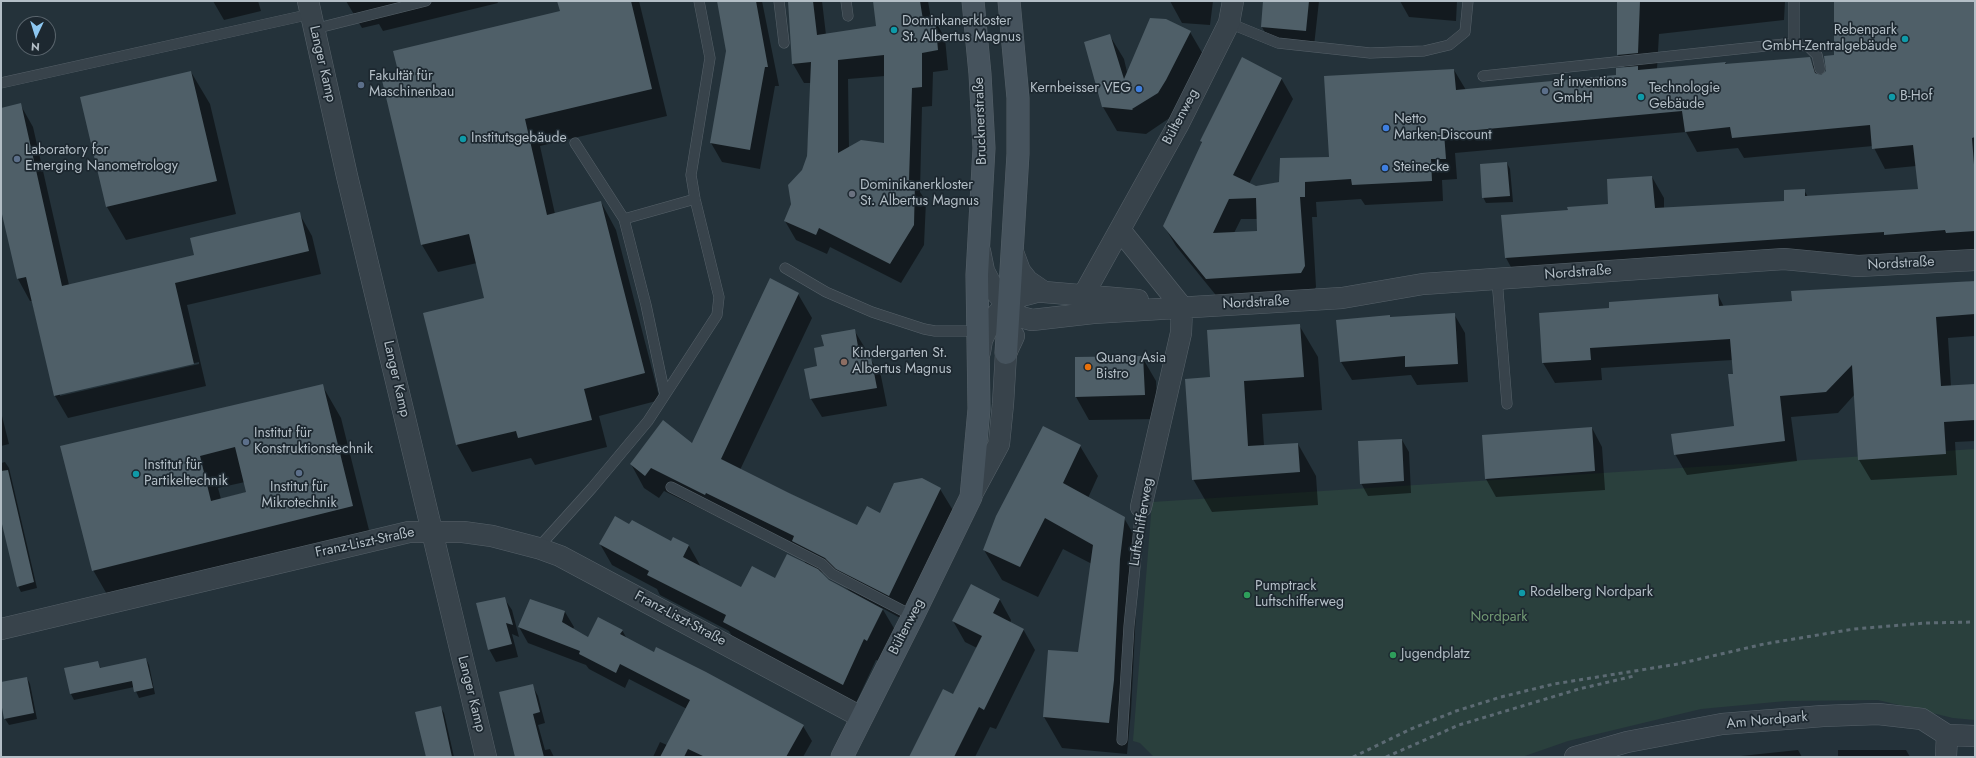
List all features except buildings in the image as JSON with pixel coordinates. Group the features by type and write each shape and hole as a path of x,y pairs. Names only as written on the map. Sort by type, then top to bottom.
{"main road":[{"name":"Brucknerstraße","path":"973,1 980,74 984,148 979,244 978,361"},
{"path":"1009,1 1018,98 1017,186 1009,305"},
{"name":"Bültenweg","path":"1006,353 1009,305"},
{"name":"Bültenweg","path":"842,757 971,497 979,409 978,361"}],"street":[{"name":"Bültenweg","path":"1084,294 1178,125 1229,23 1234,1"},
{"name":"Langer Kamp","path":"311,15 347,176 486,757"},
{"path":"1120,230 1182,307"},
{"name":"Nordstraße","path":"979,244 984,272 994,290 1009,305 1017,316 1032,320 1093,313 1342,298 1423,284 1784,260 1858,266 1975,260"},
{"path":"1013,252 1020,271 1028,281 1044,292"},
{"name":"Nordstraße","path":"1044,292 1084,294 1173,304 1182,307"},
{"name":"Bültenweg","path":"978,361 982,340 990,323 999,312 1027,294 1044,292"},
{"name":"Luftschifferweg","path":"1142,507 1181,332 1182,307"},
{"name":"Bültenweg","path":"971,497 998,444 1006,353 1014,335 1022,326 1032,320"},
{"name":"Franz-Liszt-Straße","path":"2,626 409,532 463,532 492,536 538,548 560,556 862,717"},
{"name":"Am Nordpark","path":"1575,757 1627,742 1722,724 1823,716 1878,714 1922,719 1960,736"},
{"path":"1946,757 1960,736"}],"lane":[{"path":"1,84 311,15 426,1"},
{"path":"538,548 597,482 648,421 717,315 719,297 695,199 691,175 710,58 698,1"},
{"path":"779,1 784,44"},
{"path":"846,1 848,16"},
{"path":"1229,23 1278,42 1370,53 1424,51 1449,45 1465,32 1468,1"},
{"path":"1794,1 1794,43"},
{"path":"1483,76 1794,43 1809,47 1817,55 1820,69"},
{"path":"575,143 624,219 646,305 665,395"},
{"path":"624,219 695,199"},
{"path":"785,268 826,292 872,312 924,329 935,331 978,331"},
{"path":"1498,279 1507,404"},
{"path":"671,487 822,564 832,574 913,616"},
{"name":"Luftschifferweg","path":"1122,740 1129,626 1138,526 1142,507"}],"green space":[{"name":"Nordpark","path":"1975,449 1975,720 1953,718 1878,700 1786,701 1701,709 1568,741 1522,757 1154,757 1140,743 1133,741 1152,502"}],"railway":[{"path":"1353,757 1411,729 1456,711 1501,697 1554,684 1678,664 1764,644 1854,629 1926,623 1975,622"},
{"path":"1386,757 1459,725 1579,689 1634,676"}],"place":[{"name":"Dominkanerkloster St. Albertus Magnus","path":"894,30"},
{"name":"Rebenpark GmbH-Zentralgebäude","path":"1905,39"},
{"name":"Fakultät für Maschinenbau","path":"361,85"},
{"name":"Kernbeisser VEG","path":"1139,89"},
{"name":"af inventions GmbH","path":"1545,91"},
{"name":"Technologie Gebäude","path":"1641,97"},
{"name":"B-Hof","path":"1892,97"},
{"name":"Netto Marken-Discount","path":"1386,128"},
{"name":"Institutsgebäude","path":"463,139"},
{"name":"Laboratory for Emerging Nanometrology","path":"17,159"},
{"name":"Steinecke","path":"1385,168"},
{"name":"Dominikanerkloster St. Albertus Magnus","path":"852,194"},
{"name":"Kindergarten St. Albertus Magnus","path":"844,362"},
{"name":"Quang Asia Bistro","path":"1088,367"},
{"name":"Institut für Konstruktionstechnik","path":"246,442"},
{"name":"Institut für Mikrotechnik","path":"299,473"},
{"name":"Institut für Partikeltechnik","path":"136,474"},
{"name":"Rodelberg Nordpark","path":"1522,593"},
{"name":"Pumptrack Luftschifferweg","path":"1247,595"},
{"name":"Jugendplatz","path":"1393,655"}]}
